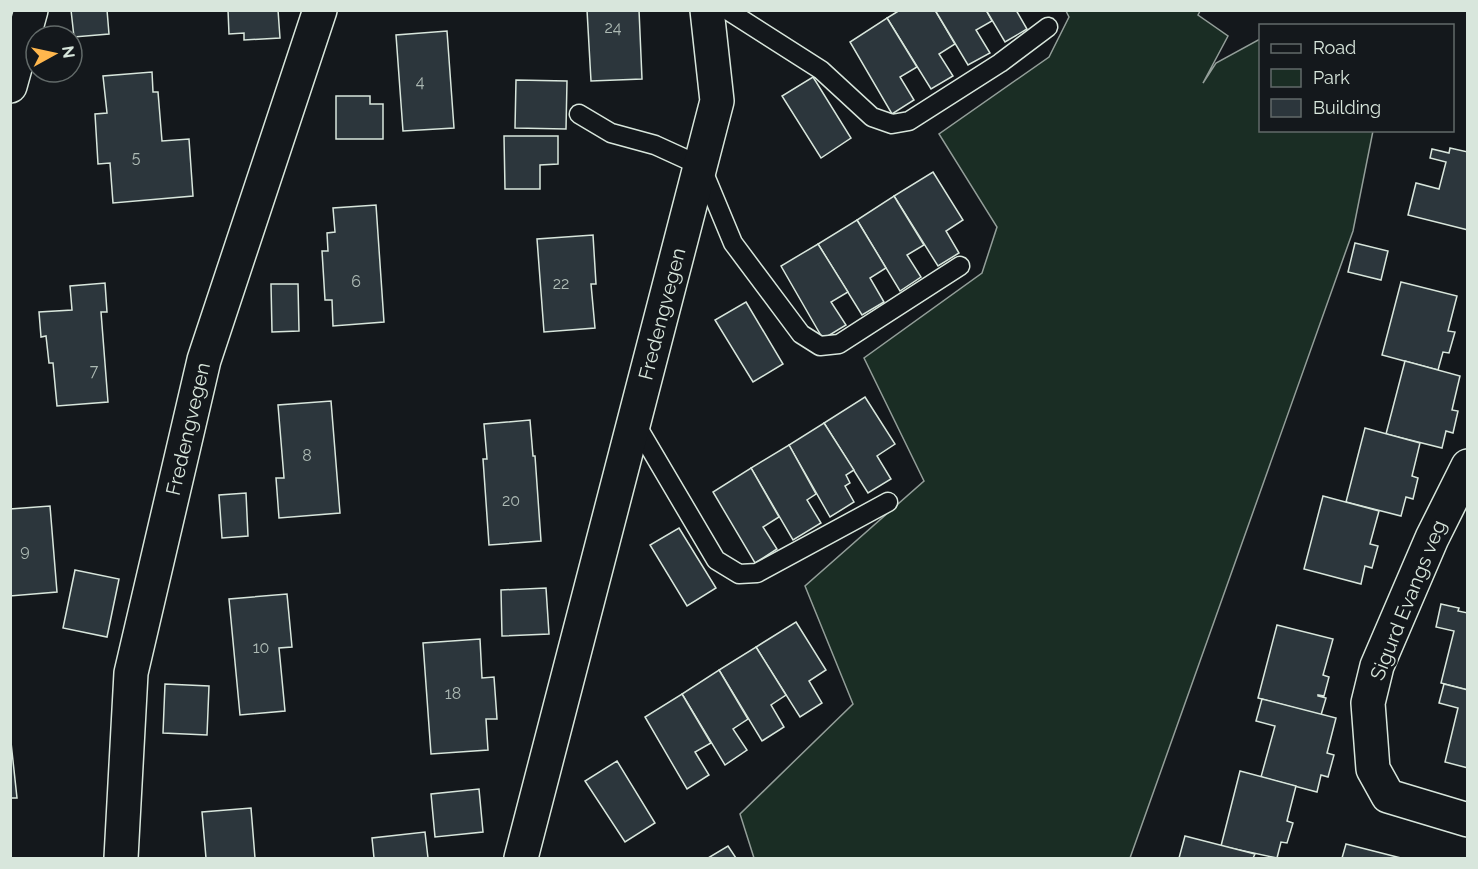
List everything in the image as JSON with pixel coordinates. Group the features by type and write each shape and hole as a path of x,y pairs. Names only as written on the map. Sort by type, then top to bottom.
{"street":[{"path":"10,86 31,10"},
{"name":"Fredengvegen","path":"121,858 131,673 204,360 320,10"},
{"name":"Fredengvegen","path":"521,858 717,101 707,10"},
{"name":"Sigurd Evangs veg","path":"1467,466 1432,538 1377,666 1368,703 1373,769 1388,796 1467,819"}],"lane":[{"path":"727,10 821,70 872,117 892,124 909,121 1000,63 1048,27"},
{"path":"579,114 610,134 655,145 701,166 733,243 801,334 820,346 838,344 960,266"},
{"path":"634,421 716,560 738,574 757,573 888,502"}],"green space":[{"path":"1066,11 1200,11 1198,15 1228,36 1203,83 1216,63 1259,40 1259,132 1373,132 1353,231 1130,858 754,858 740,814 853,704 805,586 924,481 864,358 982,273 997,227 939,134 1049,57 1069,17"}],"building":[{"path":"71,10 107,10 109,34 84,36 84,24 73,24"},
{"path":"228,10 278,10 280,38 244,40 244,33 229,34"},
{"path":"587,10 639,10 642,79 591,81"},
{"path":"900,10 935,10 955,44 939,54 953,76 931,89 887,18"},
{"path":"935,10 986,10 992,21 976,30 990,53 968,65"},
{"path":"986,10 1016,10 1027,29 1005,42"},
{"path":"887,18 917,67 900,77 914,100 892,114 850,42"},
{"path":"447,31 454,128 403,131 396,35"},
{"path":"152,72 153,92 158,92 162,141 189,139 193,196 113,203 110,163 98,164 95,114 107,113 103,76"},
{"path":"813,77 851,138 821,158 782,96"},
{"path":"516,80 567,81 566,129 515,128"},
{"path":"336,96 370,96 370,104 383,104 383,139 336,139"},
{"path":"504,136 558,136 558,164 540,165 540,189 505,189"},
{"path":"1450,148 1468,152 1468,230 1408,215 1416,183 1439,189 1446,162 1430,158 1432,149 1449,153"},
{"path":"933,172 963,220 946,231 959,253 938,266 894,196"},
{"path":"894,196 924,245 907,255 921,277 900,291 857,220"},
{"path":"376,205 384,322 333,326 332,300 325,300 322,251 328,251 327,233 335,232 333,208"},
{"path":"857,220 886,268 870,278 884,302 862,315 818,244"},
{"path":"593,235 596,284 591,284 595,328 544,332 537,239"},
{"path":"1355,243 1388,251 1381,280 1348,272"},
{"path":"818,244 848,292 831,302 846,325 823,339 781,266"},
{"path":"1401,282 1457,296 1448,331 1455,332 1449,353 1443,352 1438,370 1382,355"},
{"path":"105,283 107,312 101,312 108,402 57,406 53,363 49,363 46,336 41,337 39,312 72,310 70,286"},
{"path":"271,284 298,284 299,331 272,332"},
{"path":"746,302 783,364 753,382 715,320"},
{"path":"1405,361 1460,376 1452,410 1458,411 1453,433 1446,431 1442,448 1386,434"},
{"path":"865,397 895,444 877,456 891,479 868,493 824,423"},
{"path":"331,401 340,513 279,518 276,478 284,478 278,405"},
{"path":"530,420 541,541 489,545 483,459 487,459 484,424"},
{"path":"824,423 854,470 846,475 850,483 845,486 854,502 830,517 789,445"},
{"path":"1365,428 1420,443 1412,476 1418,478 1413,499 1406,497 1401,516 1346,502"},
{"path":"789,445 816,494 807,500 821,523 793,540 751,468"},
{"path":"751,468 779,517 763,527 777,549 755,563 713,492"},
{"path":"246,493 248,536 222,538 219,495"},
{"path":"1323,496 1379,511 1370,544 1378,546 1372,568 1365,566 1361,584 1304,569"},
{"path":"50,506 57,592 10,596 10,509"},
{"path":"679,528 716,588 687,606 650,545"},
{"path":"75,570 119,579 107,637 63,628"},
{"path":"546,588 549,634 502,636 501,590"},
{"path":"287,594 292,647 279,648 285,711 240,715 229,599"},
{"path":"1441,604 1459,608 1458,611 1468,613 1468,690 1441,683 1454,631 1436,627"},
{"path":"796,622 826,670 809,681 822,703 800,717 756,647"},
{"path":"1277,625 1333,639 1323,675 1329,677 1324,696 1318,695 1326,698 1321,715 1258,698"},
{"path":"480,639 482,678 494,677 497,719 486,719 488,750 431,754 423,643"},
{"path":"756,647 786,695 771,705 784,727 762,741 719,670"},
{"path":"719,670 748,719 733,729 747,750 725,765 682,694"},
{"path":"165,684 209,686 207,735 163,733"},
{"path":"1444,684 1468,690 1468,768 1445,762 1458,708 1439,703"},
{"path":"682,694 711,743 695,752 709,775 687,789 645,717"},
{"path":"1262,699 1336,718 1327,753 1334,755 1328,777 1321,775 1317,792 1261,777 1275,726 1256,721"},
{"path":"10,733 17,798 10,798"},
{"path":"617,761 655,823 625,842 585,781"},
{"path":"1240,771 1296,786 1287,821 1293,823 1287,843 1281,842 1277,858 1221,846"},
{"path":"479,789 483,832 435,837 431,794"},
{"path":"251,808 255,858 206,858 202,812"},
{"path":"425,832 428,858 374,858 372,838"},
{"path":"1185,836 1255,854 1253,858 1179,858"},
{"path":"1346,844 1401,858 1342,858"},
{"path":"728,846 736,858 708,858"}]}
